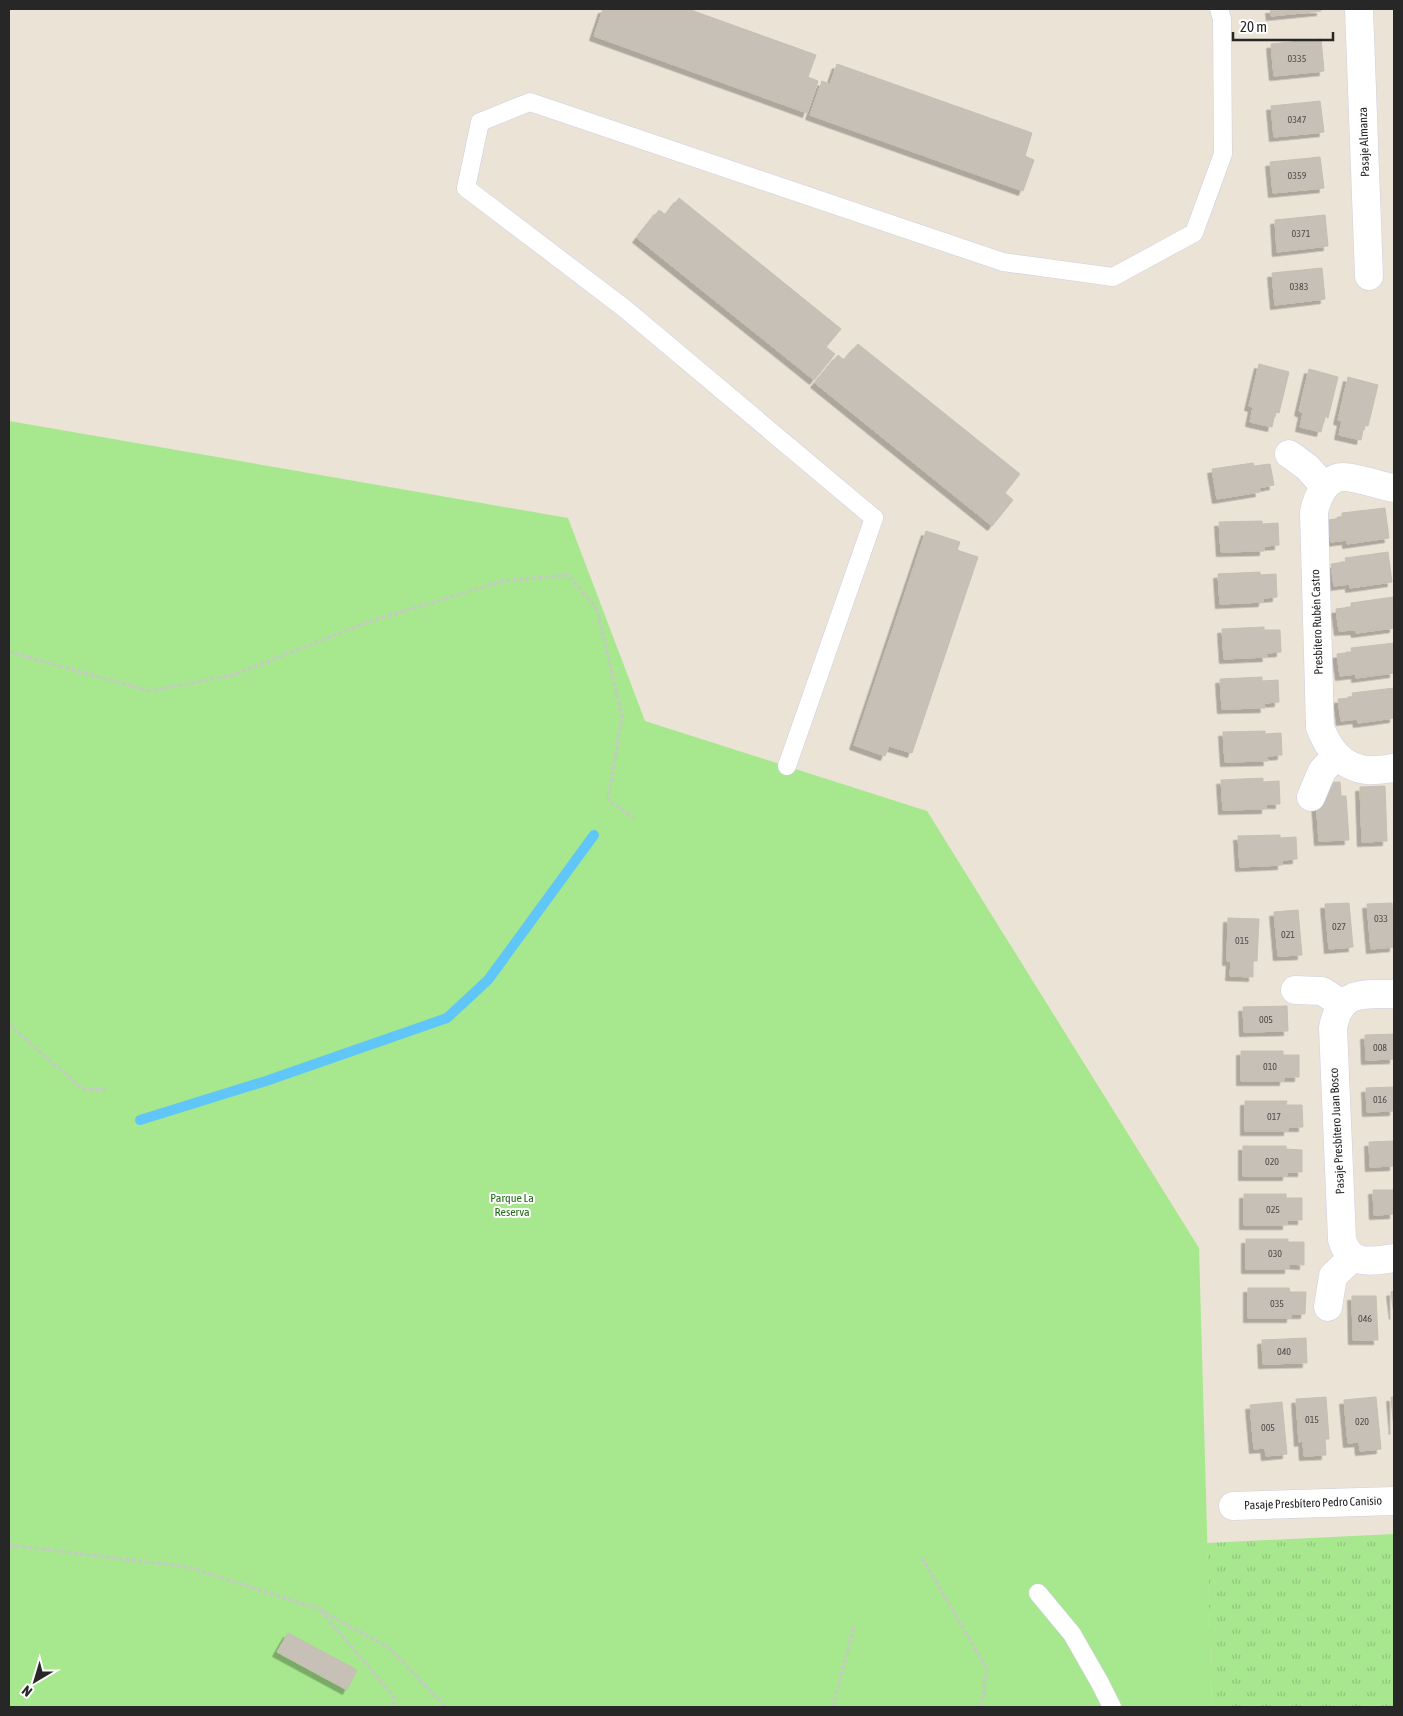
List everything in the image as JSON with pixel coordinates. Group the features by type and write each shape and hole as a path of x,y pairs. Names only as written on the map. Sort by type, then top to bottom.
{"street":[{"name":"Pasaje Almanza","path":"1359,9 1369,276"},
{"path":"1289,454 1307,467 1325,487 1334,479 1344,477 1394,488"},
{"name":"Presbítero Rubén Castro","path":"1325,487 1316,498 1314,512 1320,726 1329,748 1336,756"},
{"path":"1311,797 1322,770 1336,756 1350,765 1366,770 1394,768"},
{"path":"1295,990 1322,991 1342,1004 1349,998 1360,994 1394,994"},
{"name":"Pasaje Presbítero Juan Bosco","path":"1342,1004 1335,1015 1333,1028 1342,1239 1344,1247 1353,1257"},
{"path":"1328,1307 1333,1276 1353,1257 1359,1260 1373,1261 1394,1258"},
{"name":"Pasaje Presbítero Pedro Canisio","path":"1233,1506 1394,1501"}],"lane":[{"path":"787,766 874,518 624,308 466,188 480,122 530,102 1003,262 1113,278 1194,233 1223,154 1222,18 1219,9"},
{"path":"1038,1593 1072,1634 1112,1707"}],"path":[{"path":"9,652 149,691 233,675 372,621 503,581 568,575 597,609 622,716 608,800 634,818"},
{"path":"9,1025 83,1088 106,1090"},
{"path":"9,1545 188,1567 319,1609 389,1648 446,1707"},
{"path":"922,1558 988,1669 982,1707"},
{"path":"319,1609 395,1698 393,1707"},
{"path":"834,1707 854,1626"}],"green space":[{"name":"Parque La Reserva","path":"9,421 568,518 645,721 927,811 1199,1248 1212,1707 9,1707"},
{"path":"1394,1534 1394,1707 1212,1707 1207,1543"}],"building":[{"path":"603,9 688,9 816,55 808,77 818,81 807,113 594,36"},
{"path":"1270,9 1321,9 1321,11 1271,16"},
{"path":"1321,39 1324,71 1274,76 1271,44"},
{"path":"837,64 1032,133 1025,156 1034,160 1023,191 810,115 822,81 830,84"},
{"path":"1320,101 1324,132 1274,137 1271,106"},
{"path":"1320,157 1324,188 1273,193 1270,162"},
{"path":"679,198 841,329 826,347 835,354 814,380 637,238 659,210 666,215"},
{"path":"1325,215 1328,246 1277,252 1275,220"},
{"path":"1322,268 1325,299 1275,305 1272,273"},
{"path":"858,344 1020,474 1005,493 1013,500 992,526 815,383 838,355 844,360"},
{"path":"1259,364 1289,372 1279,413 1275,412 1272,427 1250,422 1253,407 1249,406"},
{"path":"1309,369 1338,377 1328,418 1325,416 1321,432 1300,427 1303,413 1299,411"},
{"path":"1348,377 1378,385 1368,426 1364,425 1361,440 1339,435 1342,421 1338,420"},
{"path":"1253,463 1254,466 1270,464 1274,485 1259,488 1260,492 1217,499 1212,469"},
{"path":"1385,508 1389,538 1347,544 1347,540 1331,542 1328,520 1342,518 1342,513"},
{"path":"1262,521 1262,524 1278,523 1279,545 1264,546 1264,551 1221,552 1219,522"},
{"path":"926,531 960,542 957,550 978,557 912,753 889,746 885,756 854,745"},
{"path":"1388,552 1392,582 1350,588 1350,584 1334,586 1331,564 1346,562 1345,558"},
{"path":"1260,572 1260,575 1276,574 1277,597 1263,598 1263,602 1220,604 1218,574"},
{"path":"1393,597 1394,628 1356,633 1355,630 1339,631 1336,609 1351,607 1351,603"},
{"path":"1264,627 1264,630 1280,630 1281,652 1266,653 1267,657 1224,659 1222,629"},
{"path":"1394,643 1394,673 1356,678 1356,674 1340,676 1337,654 1352,652 1351,648"},
{"path":"1262,677 1262,681 1278,680 1279,702 1264,703 1265,708 1222,709 1220,679"},
{"path":"1394,688 1394,718 1358,723 1357,719 1341,721 1338,699 1353,698 1352,693"},
{"path":"1265,731 1265,734 1281,733 1282,755 1267,756 1268,761 1225,762 1223,732"},
{"path":"1263,778 1263,782 1279,781 1280,804 1266,804 1266,809 1223,810 1221,780"},
{"path":"1340,782 1341,796 1346,796 1349,840 1319,841 1316,800 1318,783"},
{"path":"1385,786 1387,841 1362,842 1360,787"},
{"path":"1280,835 1280,838 1296,837 1297,859 1282,860 1282,865 1240,867 1238,836"},
{"path":"1349,903 1353,947 1329,949 1325,904"},
{"path":"1392,903 1394,947 1371,949 1367,904"},
{"path":"1298,910 1302,955 1278,956 1274,912"},
{"path":"1228,918 1259,919 1257,961 1253,961 1253,977 1230,976 1231,961 1227,961"},
{"path":"1287,1006 1288,1031 1244,1032 1243,1007"},
{"path":"1394,1034 1394,1059 1366,1060 1365,1035"},
{"path":"1241,1051 1283,1051 1283,1055 1299,1055 1299,1077 1284,1077 1284,1081 1241,1081"},
{"path":"1394,1087 1394,1111 1367,1112 1366,1088"},
{"path":"1245,1101 1287,1101 1286,1105 1302,1105 1303,1127 1288,1127 1288,1131 1245,1131"},
{"path":"1394,1141 1394,1166 1370,1167 1369,1142"},
{"path":"1243,1146 1286,1146 1286,1149 1302,1150 1302,1172 1287,1172 1287,1176 1243,1176"},
{"path":"1373,1190 1394,1190 1394,1214 1374,1215"},
{"path":"1244,1194 1286,1194 1286,1198 1302,1198 1302,1220 1287,1220 1287,1225 1244,1225"},
{"path":"1246,1239 1288,1239 1288,1242 1304,1242 1304,1265 1289,1264 1289,1269 1246,1269"},
{"path":"1248,1288 1289,1288 1290,1292 1306,1292 1305,1314 1291,1314 1291,1318 1248,1318"},
{"path":"1394,1291 1394,1315 1391,1292"},
{"path":"1352,1296 1376,1296 1378,1340 1353,1340"},
{"path":"1306,1338 1307,1363 1263,1364 1262,1340"},
{"path":"1326,1397 1329,1439 1325,1439 1326,1455 1304,1456 1303,1441 1299,1442 1296,1399"},
{"path":"1376,1397 1381,1449 1360,1451 1359,1442 1348,1443 1344,1400"},
{"path":"1391,1397 1394,1397 1394,1430"},
{"path":"1282,1402 1287,1454 1266,1456 1265,1448 1254,1449 1250,1405"},
{"path":"288,1633 357,1670 347,1690 277,1652"}],"waterway":[{"path":"140,1120 266,1081 447,1018 488,980 594,835"}]}
